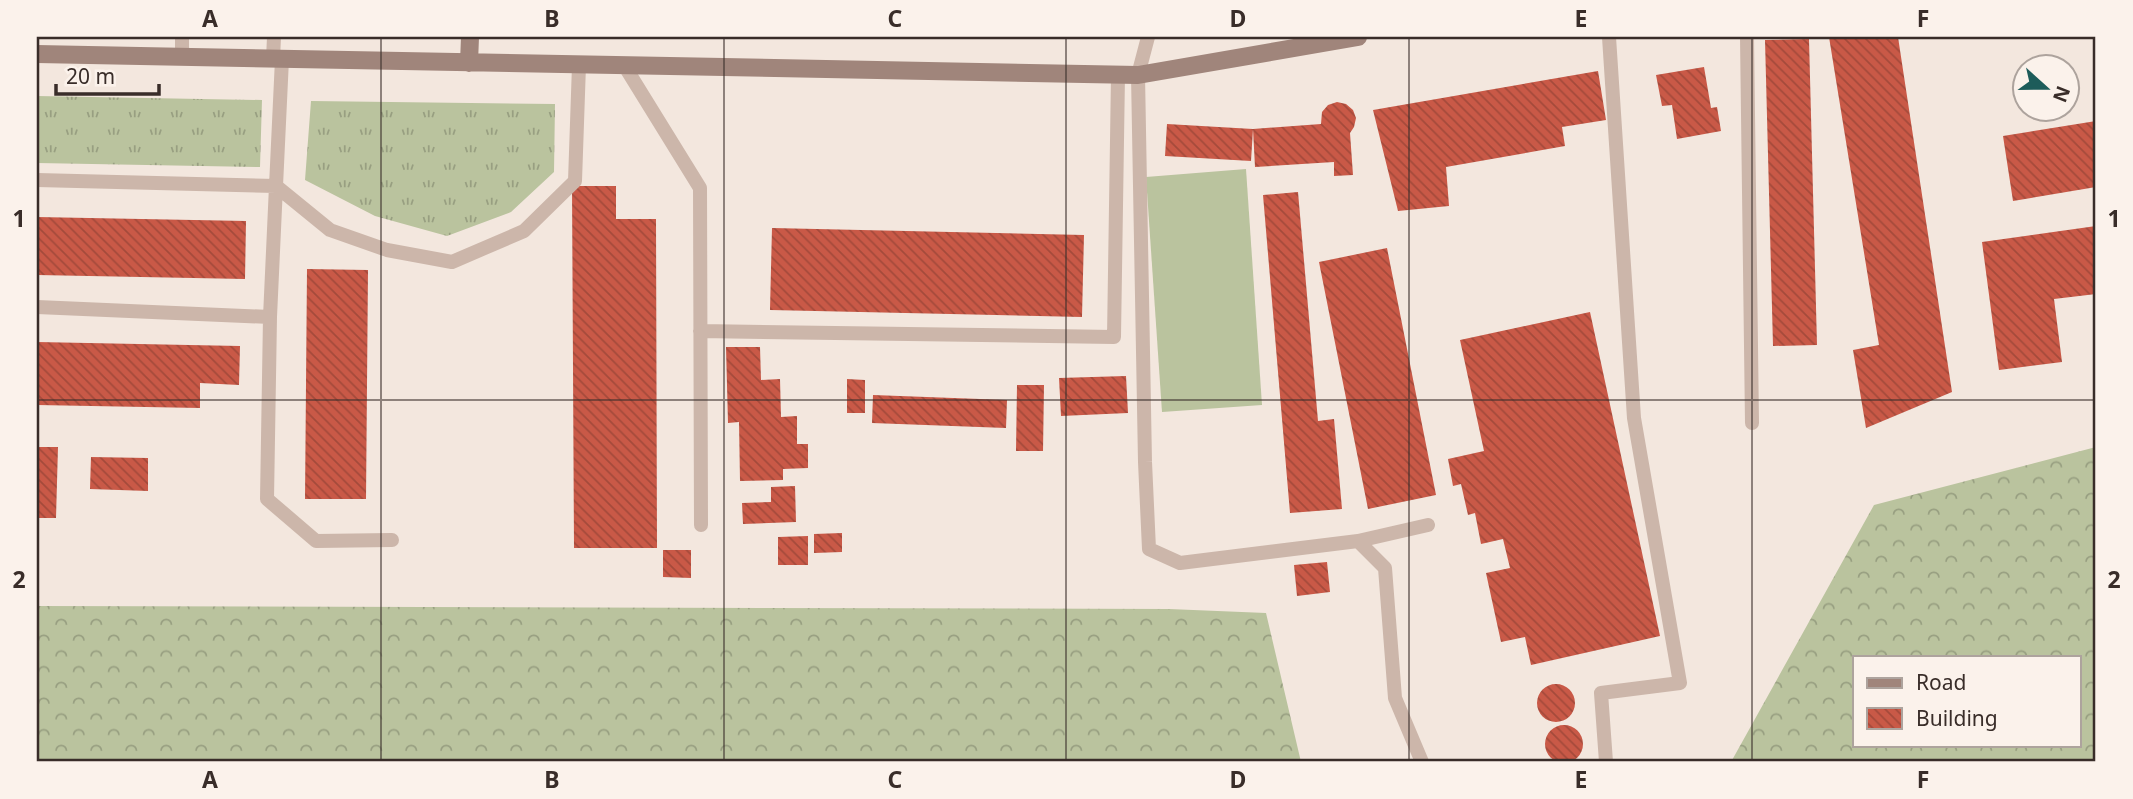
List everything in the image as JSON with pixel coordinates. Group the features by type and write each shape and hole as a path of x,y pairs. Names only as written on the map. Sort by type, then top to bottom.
{"main road":[{"path":"469,63 470,37"},
{"path":"37,54 1138,75 1359,37"}],"lane":[{"path":"181,57 182,37"},
{"path":"274,37 278,59 267,499 316,541 392,540"},
{"path":"1148,37 1138,75 1144,462 1149,549 1180,564 1358,541 1428,525"},
{"path":"1606,762 1601,693 1680,683 1634,418 1609,37"},
{"path":"1747,37 1752,423"},
{"path":"37,180 276,186 330,230 387,250 452,262 524,231 575,181 579,65"},
{"path":"624,65 700,188 701,525"},
{"path":"700,331 1114,337 1118,75"},
{"path":"37,307 270,317"},
{"path":"1358,541 1385,568 1395,698 1422,762"}],"green space":[{"path":"37,96 262,100 260,167 37,163"},
{"path":"311,101 555,104 554,172 511,212 447,236 375,216 305,180"},
{"path":"1246,169 1262,405 1162,412 1146,177"},
{"path":"2096,447 2096,762 1731,762 1874,505"},
{"path":"37,606 1169,609 1266,613 1301,762 37,762"}],"building":[{"path":"1829,37 1898,37 1952,392 1866,428 1853,350 1879,345"},
{"path":"1809,39 1817,345 1773,346 1765,40"},
{"path":"1704,67 1711,108 1717,107 1721,131 1677,139 1672,105 1662,106 1656,75"},
{"path":"1598,71 1606,120 1562,127 1565,146 1446,167 1449,206 1398,211 1373,110"},
{"path":"1337,102 1346,104 1353,110 1356,118 1350,133 1353,175 1334,176 1334,162 1255,167 1253,129 1321,124 1322,112 1328,105"},
{"path":"2096,121 2096,187 2013,201 2003,136"},
{"path":"1167,124 1253,129 1251,161 1165,156"},
{"path":"572,186 616,186 616,219 656,219 657,548 574,548"},
{"path":"1298,192 1318,421 1334,419 1342,509 1290,513 1263,195"},
{"path":"37,217 246,221 245,279 37,275"},
{"path":"2096,226 2096,294 2054,299 2062,362 1999,370 1982,242"},
{"path":"772,228 1084,235 1082,317 770,310"},
{"path":"1387,248 1436,495 1368,509 1319,262"},
{"path":"307,269 368,270 366,499 305,499"},
{"path":"1590,312 1660,636 1531,665 1525,637 1501,642 1486,573 1510,568 1503,539 1481,544 1475,513 1468,515 1461,484 1453,486 1448,459 1484,451 1460,340"},
{"path":"37,342 240,346 239,385 200,383 200,408 37,405"},
{"path":"726,347 760,347 761,380 780,379 781,417 797,416 797,444 808,444 808,468 783,469 783,480 740,481 739,422 728,423"},
{"path":"1126,376 1128,413 1061,416 1059,378"},
{"path":"847,379 865,380 865,413 847,413"},
{"path":"1017,385 1044,385 1043,451 1016,451"},
{"path":"873,395 1007,400 1006,428 872,423"},
{"path":"37,447 58,447 56,518 37,518"},
{"path":"91,457 148,458 148,491 90,489"},
{"path":"795,486 796,522 743,524 742,503 771,502 771,487"},
{"path":"842,533 842,552 814,553 814,534"},
{"path":"808,536 808,565 778,565 778,537"},
{"path":"663,550 691,550 691,578 663,577"},
{"path":"1327,562 1330,592 1297,596 1294,565"},
{"path":"1556,684 1569,690 1575,703 1569,716 1556,722 1543,716 1537,703 1543,690"},
{"path":"1564,725 1577,731 1583,744 1577,757 1564,763 1551,757 1545,744 1551,731"}]}
